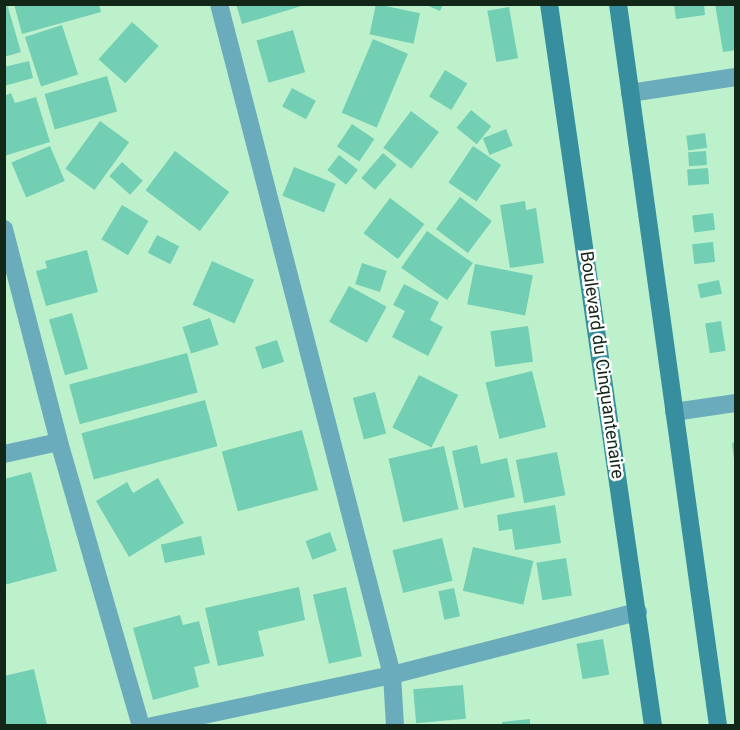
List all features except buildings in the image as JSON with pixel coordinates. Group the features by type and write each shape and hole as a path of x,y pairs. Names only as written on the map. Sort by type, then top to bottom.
{"main road":[{"name":"Boulevard du Cinquantenaire","path":"549,4 653,726"},
{"path":"618,4 718,726"}],"street":[{"path":"219,4 392,675 394,726"},
{"path":"630,93 735,77"},
{"path":"4,229 59,442 141,726"},
{"path":"674,412 735,403"},
{"path":"4,454 59,442"},
{"path":"152,726 392,675 638,612"}]}
